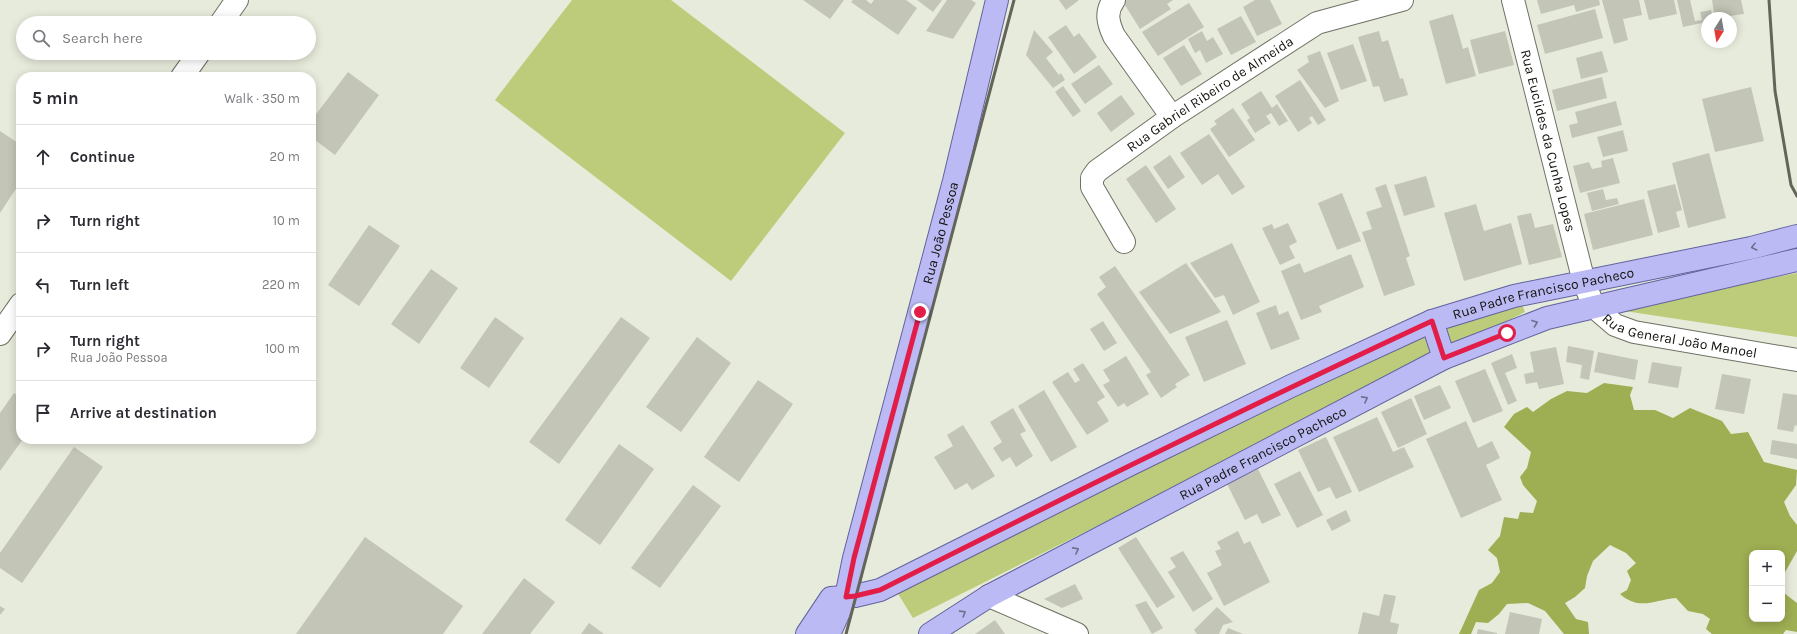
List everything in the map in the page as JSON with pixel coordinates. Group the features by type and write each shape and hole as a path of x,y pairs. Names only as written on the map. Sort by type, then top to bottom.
{"main road":[{"name":"Rua João Pessoa","path":"838,597 854,558 948,204 997,0"},
{"name":"Rua Padre Francisco Pacheco","path":"838,597 862,595 880,590 1145,457 1432,321 1514,296 1751,248 1795,237"},
{"name":"Rua Padre Francisco Pacheco","path":"930,634 989,596 1444,358 1547,318 1797,260"},
{"path":"1432,321 1444,358"},
{"path":"807,634 838,597"},
{"path":"829,634 838,597"}],"street":[{"path":"226,16 237,0"},
{"path":"1114,0 1108,14 1110,26 1114,36 1172,117"},
{"name":"Rua Gabriel Ribeiro de Almeida","path":"1124,242 1092,187 1092,178 1097,171 1172,117 1317,23 1402,0"},
{"name":"Rua Euclides da Cunha Lopes","path":"1513,0 1584,282"},
{"path":"186,72 194,60"},
{"name":"Rua General João Manoel","path":"1584,282 1594,307 1615,325 1634,332 1797,360"},
{"path":"0,334 16,311"},
{"path":"989,596 1077,634"}],"green space":[{"path":"572,0 671,0 845,133 731,281 495,100"},
{"path":"1797,273 1797,337 1618,310"},
{"path":"1520,299 1525,312 913,618 895,589 1445,321"},
{"path":"1604,383 1633,387 1630,395 1634,410 1655,410 1673,418 1690,408 1722,421 1731,434 1748,432 1764,462 1797,470 1796,485 1784,502 1790,516 1797,525 1797,551 1785,572 1785,550 1749,550 1749,622 1785,622 1785,594 1797,603 1797,632 1786,630 1783,634 1712,634 1706,629 1710,619 1703,614 1688,611 1676,598 1647,603 1634,602 1627,599 1620,594 1627,590 1631,580 1627,571 1636,563 1626,553 1610,545 1593,561 1587,576 1585,588 1565,603 1576,619 1588,622 1589,634 1564,634 1545,611 1528,603 1507,604 1499,614 1488,623 1476,622 1471,634 1459,634 1479,590 1492,583 1500,572 1497,558 1488,550 1500,536 1504,517 1518,519 1520,512 1533,513 1537,501 1523,485 1520,477 1527,468 1531,452 1504,427 1514,414 1527,407 1533,412 1551,399 1567,391 1587,393"}],"building":[{"path":"803,0 844,0 830,19"},
{"path":"853,0 866,0 871,4 874,0 906,0 917,8 898,35 851,2"},
{"path":"917,0 942,0 933,12"},
{"path":"947,0 971,0 976,3 953,39 926,31"},
{"path":"1059,0 1079,0 1066,10"},
{"path":"1127,0 1173,0 1167,4 1171,9 1140,29 1123,2"},
{"path":"1255,0 1270,0 1282,24 1257,36 1243,7"},
{"path":"1537,0 1599,0 1600,5 1576,12 1574,5 1541,14"},
{"path":"1602,0 1639,0 1642,15 1623,19 1628,40 1614,44"},
{"path":"1644,0 1674,0 1677,14 1649,20"},
{"path":"1677,0 1690,0 1695,21 1701,20 1701,23 1683,27"},
{"path":"1712,0 1741,0 1744,14 1737,15 1737,12 1714,12"},
{"path":"1189,3 1204,27 1158,56 1142,32"},
{"path":"1595,9 1603,38 1545,54 1537,25"},
{"path":"1711,10 1712,12 1701,12 1701,16 1700,12"},
{"path":"1453,14 1463,49 1468,47 1476,76 1446,84 1429,21"},
{"path":"1241,16 1256,42 1231,55 1217,29"},
{"path":"1066,25 1074,37 1079,33 1097,57 1074,74 1048,37"},
{"path":"1034,30 1053,52 1046,58 1059,75 1061,73 1065,80 1053,88 1026,55"},
{"path":"1202,31 1207,41 1213,37 1223,54 1206,63 1200,50 1195,53 1188,39"},
{"path":"1379,31 1382,42 1388,40 1400,79 1403,78 1408,95 1384,102 1379,86 1373,87 1358,37"},
{"path":"1505,31 1514,65 1479,74 1470,40"},
{"path":"1353,44 1367,81 1341,90 1327,53"},
{"path":"1184,45 1202,74 1181,86 1163,58"},
{"path":"1320,51 1339,101 1325,108 1297,70 1309,62 1307,56"},
{"path":"1602,51 1608,72 1581,79 1576,58"},
{"path":"1099,65 1113,84 1085,104 1071,84"},
{"path":"348,72 379,95 335,155 316,141 316,114"},
{"path":"1602,77 1607,98 1557,111 1552,90"},
{"path":"1300,80 1326,120 1318,125 1312,116 1309,118 1312,123 1298,132 1275,96"},
{"path":"1063,86 1081,111 1073,117 1055,92"},
{"path":"1751,87 1764,141 1715,152 1702,99"},
{"path":"1261,91 1272,108 1277,104 1288,121 1279,126 1271,113 1266,116 1271,123 1255,133 1247,120 1250,118 1241,104"},
{"path":"1121,95 1135,114 1111,132 1097,113"},
{"path":"1616,101 1622,125 1572,138 1569,125 1578,123 1575,112"},
{"path":"1233,108 1255,140 1229,157 1210,129 1217,124 1214,121"},
{"path":"1623,130 1628,151 1603,157 1597,137"},
{"path":"0,131 16,142 16,189 0,213"},
{"path":"1209,134 1245,187 1232,195 1218,174 1202,185 1180,153"},
{"path":"1709,153 1726,218 1688,228 1672,163"},
{"path":"1170,155 1185,177 1168,189 1153,167"},
{"path":"1613,158 1620,183 1580,193 1573,166 1589,162 1592,169 1602,167 1601,161"},
{"path":"1146,165 1176,209 1156,223 1126,179"},
{"path":"1426,176 1435,207 1404,216 1394,185"},
{"path":"1386,184 1410,256 1406,258 1415,285 1384,296 1362,232 1372,229 1366,212 1382,207 1375,188"},
{"path":"1675,184 1682,210 1676,212 1680,227 1658,233 1647,191"},
{"path":"1603,189 1606,200 1617,198 1619,204 1592,211 1587,193"},
{"path":"1342,193 1361,241 1337,250 1318,203"},
{"path":"1644,199 1653,235 1593,250 1584,214"},
{"path":"1476,204 1484,231 1511,223 1522,264 1464,281 1444,213"},
{"path":"1531,213 1535,228 1553,224 1562,257 1529,265 1517,216"},
{"path":"1288,223 1297,242 1289,246 1295,258 1280,265 1262,228 1272,224 1274,229"},
{"path":"369,225 400,246 359,306 328,285"},
{"path":"1232,243 1260,302 1233,315 1224,295 1215,298 1190,263"},
{"path":"1351,254 1364,287 1319,306 1322,312 1301,320 1281,271 1300,263 1304,273"},
{"path":"1186,263 1221,312 1170,334 1139,292"},
{"path":"1115,266 1190,375 1175,384 1177,387 1161,398 1146,375 1151,372 1097,294 1106,287 1099,277"},
{"path":"431,269 458,288 419,344 391,324"},
{"path":"1276,305 1279,315 1288,311 1300,339 1271,350 1256,313"},
{"path":"495,317 524,338 489,388 460,368"},
{"path":"621,317 650,338 559,464 529,442"},
{"path":"1227,320 1246,364 1204,382 1185,337"},
{"path":"1103,321 1117,343 1104,351 1090,329"},
{"path":"697,337 731,363 681,432 646,407"},
{"path":"1568,346 1594,351 1589,380 1580,378 1582,365 1566,362"},
{"path":"1556,347 1564,384 1539,389 1537,382 1526,384 1524,374 1534,372 1530,352"},
{"path":"1598,352 1638,360 1635,380 1594,372"},
{"path":"1512,354 1517,368 1505,373 1517,401 1508,405 1491,363"},
{"path":"1126,356 1149,394 1127,407 1124,403 1118,407 1103,385 1110,381 1103,370"},
{"path":"1652,362 1682,367 1678,388 1648,383"},
{"path":"1083,363 1105,397 1097,402 1109,421 1087,435 1052,382 1068,372 1075,383 1080,380 1073,369"},
{"path":"1485,369 1503,411 1473,423 1455,381"},
{"path":"1722,374 1751,379 1744,414 1715,409"},
{"path":"758,380 793,404 739,482 704,457"},
{"path":"1440,385 1451,408 1424,420 1414,396"},
{"path":"1044,390 1077,447 1051,462 1018,406"},
{"path":"14,393 16,394 16,444 19,444 0,471 0,413"},
{"path":"1783,393 1797,395 1797,426 1795,425 1793,432 1777,429"},
{"path":"1411,398 1427,434 1398,448 1381,412"},
{"path":"1013,408 1026,431 1020,434 1033,456 1016,467 1010,457 1002,462 993,448 1002,442 990,422"},
{"path":"1377,417 1393,452 1404,447 1414,467 1359,492 1333,437"},
{"path":"1466,421 1478,448 1492,441 1500,458 1486,465 1502,500 1461,518 1426,439"},
{"path":"963,425 995,476 972,490 967,483 955,490 934,457 953,446 947,435"},
{"path":"1326,437 1352,492 1336,499 1330,487 1318,492 1298,450"},
{"path":"1772,440 1797,444 1797,459 1770,454"},
{"path":"619,444 654,469 600,545 565,520"},
{"path":"74,447 103,467 22,583 0,568 0,553"},
{"path":"1258,469 1281,515 1262,524 1257,514 1245,520 1227,484"},
{"path":"1300,471 1323,515 1297,528 1274,484"},
{"path":"693,485 721,506 660,588 631,568"},
{"path":"1346,510 1351,521 1332,531 1326,520"},
{"path":"1238,531 1244,544 1250,541 1270,582 1224,606 1207,573 1222,565 1215,551 1221,549 1217,542"},
{"path":"365,537 463,606 443,634 296,634"},
{"path":"1136,537 1175,597 1157,608 1118,548"},
{"path":"1183,551 1213,599 1193,612 1168,572 1176,567 1170,558"},
{"path":"524,578 555,602 530,634 482,634"},
{"path":"1075,584 1083,599 1062,608 1044,599"},
{"path":"1384,594 1396,596 1390,622 1399,624 1397,634 1358,634 1363,612 1379,616"},
{"path":"1146,601 1163,628 1152,634 1135,605"},
{"path":"0,606 5,609 0,615"},
{"path":"1217,607 1233,622 1223,625 1219,634 1197,634 1194,630"},
{"path":"1510,612 1542,619 1539,634 1505,634"},
{"path":"995,620 1005,634 975,634"},
{"path":"589,623 604,634 581,634"},
{"path":"1228,628 1243,634 1225,634"},
{"path":"1478,629 1497,633 1497,634 1477,634"}],"railway":[{"path":"846,634 1014,0"},
{"path":"1769,0 1775,91 1791,185 1797,196"}],"route":[{"path":"920,312 854,558 846,597 869,594 880,590 1131,464 1291,386 1432,321 1444,358 1507,333"}]}
